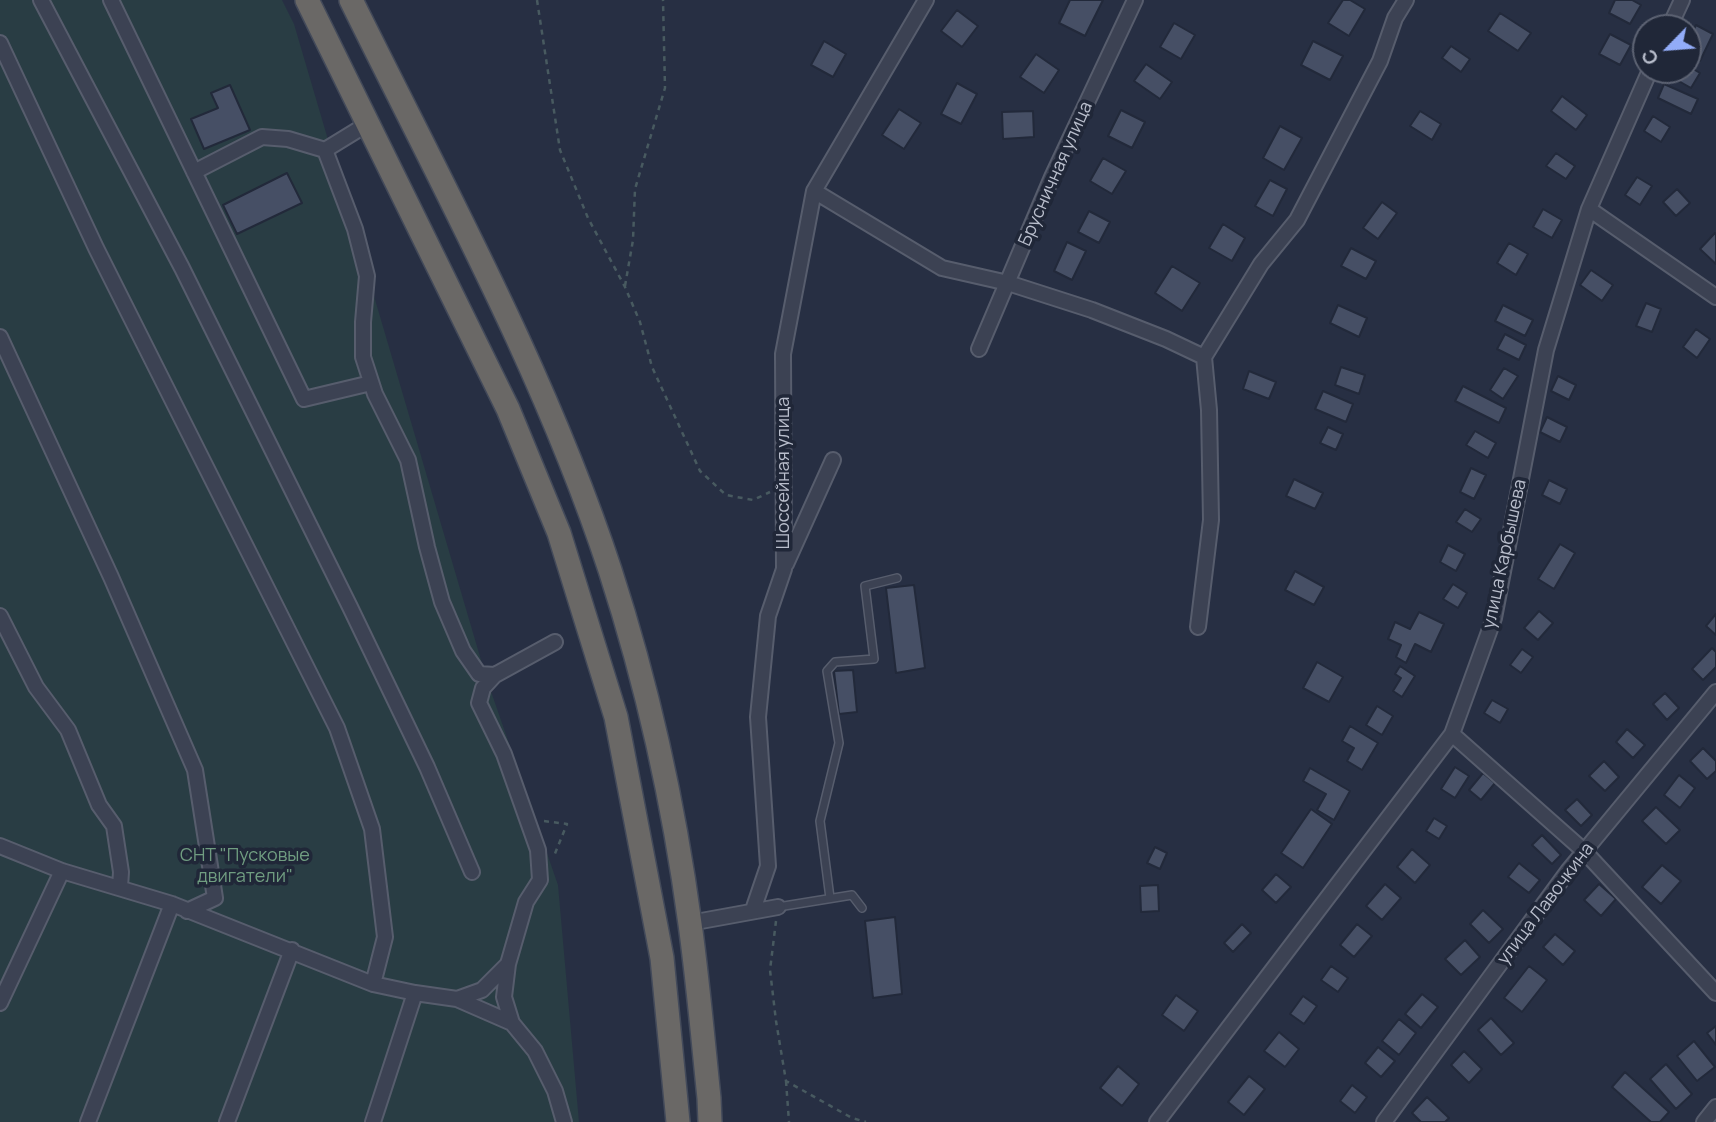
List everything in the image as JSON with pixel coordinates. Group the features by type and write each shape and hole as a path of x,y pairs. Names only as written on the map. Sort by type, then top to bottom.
{"highway":[{"path":"307,0 508,409 559,533 616,717 662,958 678,1122"},
{"path":"351,0 526,357 571,462 610,570 644,686 664,778 690,923 709,1098 709,1122"}],"street":[{"path":"41,0 182,268 332,570 427,767 472,872"},
{"path":"111,0 304,399 371,383"},
{"name":"Шоссейная улица","path":"753,910 768,866 758,717 768,616 784,569 783,354 814,191 926,0"},
{"name":"Брусничная улица","path":"979,349 1052,177 1135,0"},
{"path":"1198,627 1211,520 1205,357 1261,264 1297,220 1380,61 1395,18 1406,0"},
{"path":"0,43 96,248 337,728 372,829 386,937 373,984"},
{"name":"улица Карбышева","path":"1157,1122 1451,734 1493,618 1546,351 1589,209 1644,84"},
{"path":"194,172 262,137 288,139 325,150 369,123"},
{"path":"325,150 355,229 367,276 363,357 371,383 408,460 442,602 471,666 479,674 495,675"},
{"path":"814,191 942,268 1008,283 1092,310 1166,338 1205,357"},
{"path":"1589,209 1716,297"},
{"path":"0,337 111,577 195,770 215,898 187,911"},
{"path":"784,569 833,460"},
{"path":"0,616 36,687 68,730 99,805 114,827 121,872 120,887"},
{"path":"555,642 495,675 483,688 479,703 504,754 538,849 540,880 526,902 508,964 504,997 512,1023 535,1051 555,1091 564,1122"},
{"name":"улица Лавочкина","path":"1384,1122 1584,851 1716,692"},
{"path":"1451,734 1584,851 1716,993"},
{"path":"0,846 62,871 172,904 373,984 457,999 512,1023"},
{"path":"0,1003 62,871"},
{"path":"88,1122 172,904"},
{"path":"690,923 778,907"},
{"path":"227,1122 292,950"},
{"path":"457,999 482,990 508,964"},
{"path":"373,1122 415,993"},
{"path":"1704,1122 1716,1107"}],"lane":[{"path":"830,898 820,821 839,743 827,671 835,662 874,659 865,586 897,578"},
{"path":"778,907 852,895 862,908"}],"path":[{"path":"537,0 560,150 588,218 625,287 640,322 652,367 700,471 726,495 753,500 784,486"},
{"path":"625,287 634,240 635,189 665,88 663,0"},
{"path":"524,812 542,821 567,824 552,860 540,880"},
{"path":"778,907 770,971 786,1081 789,1122"},
{"path":"786,1081 852,1118 866,1122"}],"green space":[{"name":"СНТ \"Пусковые двигатели\"","path":"0,0 282,0 294,24 486,677 558,885 579,1122 0,1122"}],"building":[{"path":"1070,0 1103,0 1085,36 1059,23"},
{"path":"1343,0 1350,0 1365,9 1349,36 1328,23"},
{"path":"1615,0 1632,0 1641,5 1636,14 1632,14 1630,24 1609,13"},
{"path":"957,10 978,26 962,47 941,31"},
{"path":"1500,13 1531,33 1518,51 1488,31"},
{"path":"1174,23 1195,35 1181,59 1160,47"},
{"path":"1702,28 1713,34 1702,57"},
{"path":"1610,34 1631,45 1620,65 1599,54"},
{"path":"824,41 846,54 833,77 811,65"},
{"path":"1313,41 1343,56 1330,80 1301,65"},
{"path":"1451,46 1470,59 1461,72 1442,58"},
{"path":"1036,54 1059,70 1044,93 1020,77"},
{"path":"1146,64 1172,82 1160,99 1134,81"},
{"path":"957,83 977,94 961,124 941,114"},
{"path":"1664,84 1698,99 1691,114 1658,98"},
{"path":"230,85 250,130 204,149 191,119 218,108 211,93"},
{"path":"1562,96 1587,115 1576,130 1551,111"},
{"path":"899,109 921,123 904,149 882,135"},
{"path":"1121,110 1145,122 1132,148 1108,136"},
{"path":"1033,111 1034,137 1003,139 1002,112"},
{"path":"1420,111 1441,124 1432,140 1410,126"},
{"path":"1653,116 1670,127 1661,142 1644,131"},
{"path":"1280,126 1302,138 1284,170 1263,158"},
{"path":"1556,153 1575,166 1566,179 1546,166"},
{"path":"1103,158 1126,171 1112,194 1090,181"},
{"path":"287,173 302,203 237,234 223,205"},
{"path":"1637,177 1652,186 1640,205 1625,195"},
{"path":"1270,180 1287,189 1273,216 1255,206"},
{"path":"1677,189 1690,203 1676,216 1663,202"},
{"path":"1382,202 1397,213 1378,239 1363,228"},
{"path":"1543,209 1562,220 1552,238 1533,227"},
{"path":"1089,211 1110,222 1099,243 1078,232"},
{"path":"1223,224 1245,238 1232,261 1209,248"},
{"path":"1716,234 1716,264 1700,249"},
{"path":"1067,242 1086,251 1072,280 1054,271"},
{"path":"1509,243 1528,254 1516,275 1497,263"},
{"path":"1351,248 1376,261 1366,279 1341,266"},
{"path":"1172,266 1200,283 1182,311 1155,293"},
{"path":"1591,270 1613,285 1602,301 1580,285"},
{"path":"1646,303 1661,309 1652,332 1636,326"},
{"path":"1338,305 1367,318 1359,337 1330,323"},
{"path":"1503,305 1533,320 1525,336 1495,321"},
{"path":"1696,329 1710,339 1697,358 1683,347"},
{"path":"1505,334 1526,345 1519,360 1497,349"},
{"path":"1341,367 1365,375 1359,394 1335,385"},
{"path":"1504,368 1518,376 1503,399 1490,390"},
{"path":"1249,371 1276,382 1269,399 1243,389"},
{"path":"1558,376 1576,385 1569,400 1551,391"},
{"path":"1463,386 1506,408 1499,423 1455,401"},
{"path":"1323,391 1353,404 1346,422 1315,409"},
{"path":"1547,417 1567,427 1560,442 1540,432"},
{"path":"1328,427 1343,434 1336,450 1320,443"},
{"path":"1475,431 1496,443 1488,458 1466,445"},
{"path":"1471,468 1486,475 1474,499 1460,492"},
{"path":"1294,479 1323,493 1315,509 1286,496"},
{"path":"1549,480 1567,489 1560,504 1542,495"},
{"path":"1465,509 1481,519 1472,532 1456,522"},
{"path":"1560,544 1575,553 1554,589 1538,579"},
{"path":"1448,545 1465,554 1456,571 1440,562"},
{"path":"1295,571 1324,587 1314,605 1285,590"},
{"path":"1453,584 1467,593 1458,608 1443,599"},
{"path":"914,585 925,668 896,673 886,588"},
{"path":"1539,611 1553,623 1538,640 1524,628"},
{"path":"1419,612 1444,624 1431,652 1415,644 1406,663 1396,657 1401,645 1388,639 1395,622 1410,629"},
{"path":"1716,614 1716,635 1706,626"},
{"path":"1712,648 1716,652 1716,667 1703,680 1692,669"},
{"path":"1522,649 1533,657 1521,673 1510,665"},
{"path":"1317,662 1343,677 1329,702 1303,688"},
{"path":"1400,666 1415,676 1402,697 1393,691 1401,678 1395,674"},
{"path":"853,670 857,712 839,714 834,671"},
{"path":"1665,693 1679,708 1667,720 1653,704"},
{"path":"1492,700 1508,709 1500,723 1484,713"},
{"path":"1377,706 1393,716 1382,735 1366,725"},
{"path":"1350,726 1378,743 1362,770 1347,761 1354,748 1342,741"},
{"path":"1627,729 1645,745 1633,758 1616,742"},
{"path":"1703,748 1716,761 1716,771 1707,779 1690,761"},
{"path":"1604,761 1619,777 1605,791 1589,776"},
{"path":"1455,767 1469,776 1455,798 1441,789"},
{"path":"1310,768 1350,791 1334,820 1317,810 1326,794 1303,781"},
{"path":"1483,773 1495,783 1481,800 1469,790"},
{"path":"1679,775 1695,788 1680,808 1664,795"},
{"path":"1577,799 1592,815 1581,826 1565,810"},
{"path":"1656,807 1680,830 1666,844 1642,821"},
{"path":"1311,809 1332,824 1303,868 1281,853"},
{"path":"1434,818 1447,826 1439,839 1426,831"},
{"path":"1542,835 1561,855 1552,864 1532,845"},
{"path":"1155,847 1167,853 1160,869 1147,863"},
{"path":"1412,849 1430,865 1415,883 1397,867"},
{"path":"1519,863 1540,880 1529,893 1508,877"},
{"path":"1662,865 1681,881 1661,904 1642,887"},
{"path":"1276,874 1291,887 1276,903 1262,890"},
{"path":"1385,884 1401,898 1382,920 1366,906"},
{"path":"1599,884 1616,899 1601,916 1584,900"},
{"path":"1158,885 1159,911 1141,912 1140,886"},
{"path":"1483,910 1503,929 1489,943 1470,924"},
{"path":"895,917 902,994 873,998 865,921"},
{"path":"1242,924 1251,933 1233,952 1224,943"},
{"path":"1357,924 1372,936 1354,957 1340,945"},
{"path":"1555,934 1575,951 1563,965 1543,947"},
{"path":"1465,940 1480,957 1461,975 1445,959"},
{"path":"1331,966 1348,978 1338,992 1321,980"},
{"path":"1529,966 1547,980 1522,1012 1504,998"},
{"path":"1422,994 1438,1007 1421,1028 1405,1014"},
{"path":"1176,995 1198,1011 1184,1031 1162,1015"},
{"path":"1303,996 1317,1006 1304,1024 1290,1014"},
{"path":"1491,1018 1514,1043 1501,1055 1478,1030"},
{"path":"1399,1019 1416,1033 1399,1055 1382,1041"},
{"path":"1716,1026 1716,1045 1707,1033"},
{"path":"1279,1032 1299,1049 1285,1067 1264,1051"},
{"path":"1694,1041 1715,1067 1697,1081 1677,1056"},
{"path":"1378,1047 1395,1061 1381,1077 1365,1063"},
{"path":"1464,1051 1482,1069 1469,1083 1451,1065"},
{"path":"1666,1064 1692,1094 1676,1109 1650,1079"},
{"path":"1118,1066 1139,1084 1122,1106 1100,1088"},
{"path":"1625,1072 1669,1112 1660,1122 1651,1122 1612,1087"},
{"path":"1249,1076 1265,1089 1244,1115 1228,1102"},
{"path":"1352,1085 1367,1097 1355,1113 1340,1101"},
{"path":"1427,1097 1449,1118 1445,1122 1421,1122 1412,1113"}]}
